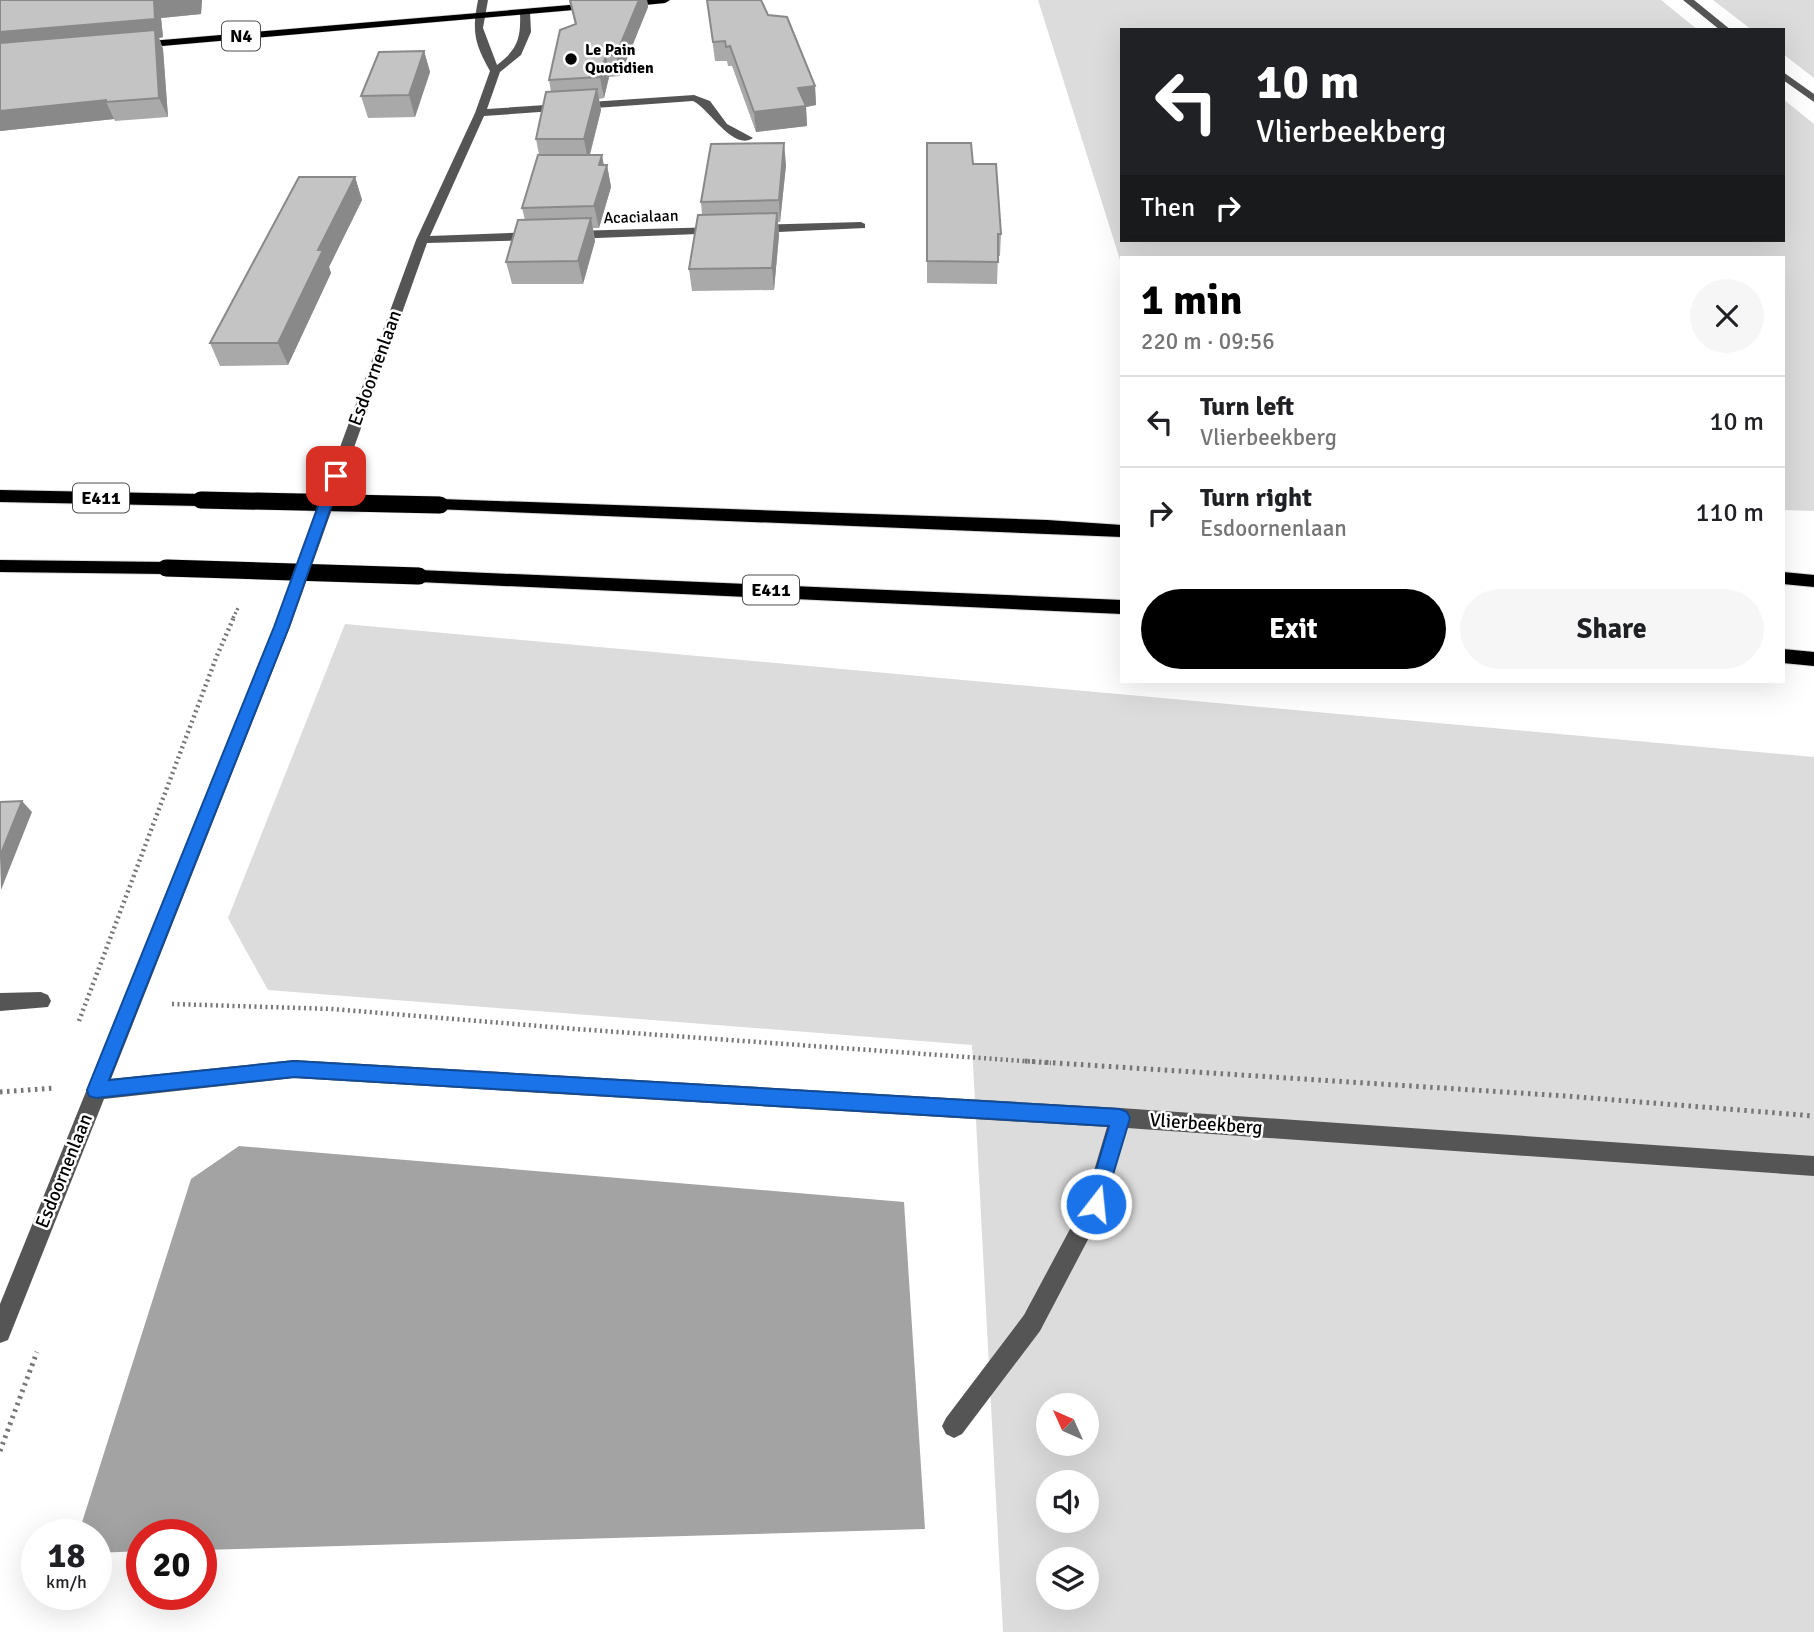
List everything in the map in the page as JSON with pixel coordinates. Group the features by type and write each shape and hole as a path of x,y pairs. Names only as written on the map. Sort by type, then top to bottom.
{"highway":[{"name":"E411","path":"0,496 440,505 1120,531"},
{"name":"E411","path":"0,566 419,576 1120,607"},
{"path":"1785,578 1814,581"},
{"path":"1785,656 1814,659"}],"main road":[{"path":"617,4 665,0"},
{"name":"N4","path":"124,47 603,5"}],"street":[{"path":"483,0 478,28 485,53 495,71"},
{"path":"1688,0 1723,28"},
{"name":"Esdoornenlaan","path":"0,1332 282,627 422,240 480,113 495,71 516,55 526,32 525,12"},
{"path":"1785,77 1814,99"},
{"path":"480,113 694,98 706,103 723,126 748,138"},
{"name":"Acacialaan","path":"422,240 861,226"},
{"path":"0,1002 41,1002"},
{"name":"Vlierbeekberg","path":"96,1090 294,1069 1120,1118 1814,1166"},
{"path":"954,1426 1031,1323 1096,1204 1120,1118"}],"path":[{"path":"41,1002 214,1002 335,1008 498,1023 993,1060 1390,1083 1814,1116"},
{"path":"0,1092 55,1088"}],"shaded area":[{"path":"1038,0 1661,0 1696,28 1120,28 1120,242 1785,242 1785,101 1814,124 1814,511 1785,510 1785,256 1120,256 1120,260"},
{"path":"1713,0 1814,0 1814,78 1785,56 1785,28 1749,28"},
{"path":"345,624 1814,757 1814,1632 1003,1632 972,1045 268,990 228,918"},
{"path":"239,1146 904,1202 925,1529 217,1550 217,1519 126,1519 126,1552 112,1552 112,1519 83,1519 191,1179"}],"building":[{"path":"0,0 154,0 155,19 0,32"},
{"path":"570,0 639,0 616,55 606,55 600,77 549,80 560,30 576,24"},
{"path":"707,0 761,0 768,15 787,17 815,86 798,88 806,106 754,112 730,46 726,47 725,41 713,42"},
{"path":"155,30 159,98 106,100 0,111 0,43"},
{"path":"424,51 409,95 361,96 379,52"},
{"path":"597,89 584,139 536,139 546,92"},
{"path":"784,143 779,200 701,202 711,144"},
{"path":"927,143 971,143 973,164 996,164 1001,234 998,234 998,262 927,261"},
{"path":"538,155 602,155 599,165 607,165 594,206 522,208"},
{"path":"299,177 355,177 318,250 323,250 278,343 210,343"},
{"path":"777,213 772,268 689,269 698,215"},
{"path":"591,218 578,261 506,262 518,220"},
{"path":"22,801 0,856 0,802"}],"place":[{"name":"Le Pain Quotidien","path":"571,59"}],"route":[{"path":"336,476 282,627 96,1090 294,1069 1120,1118 1096,1204"}]}
